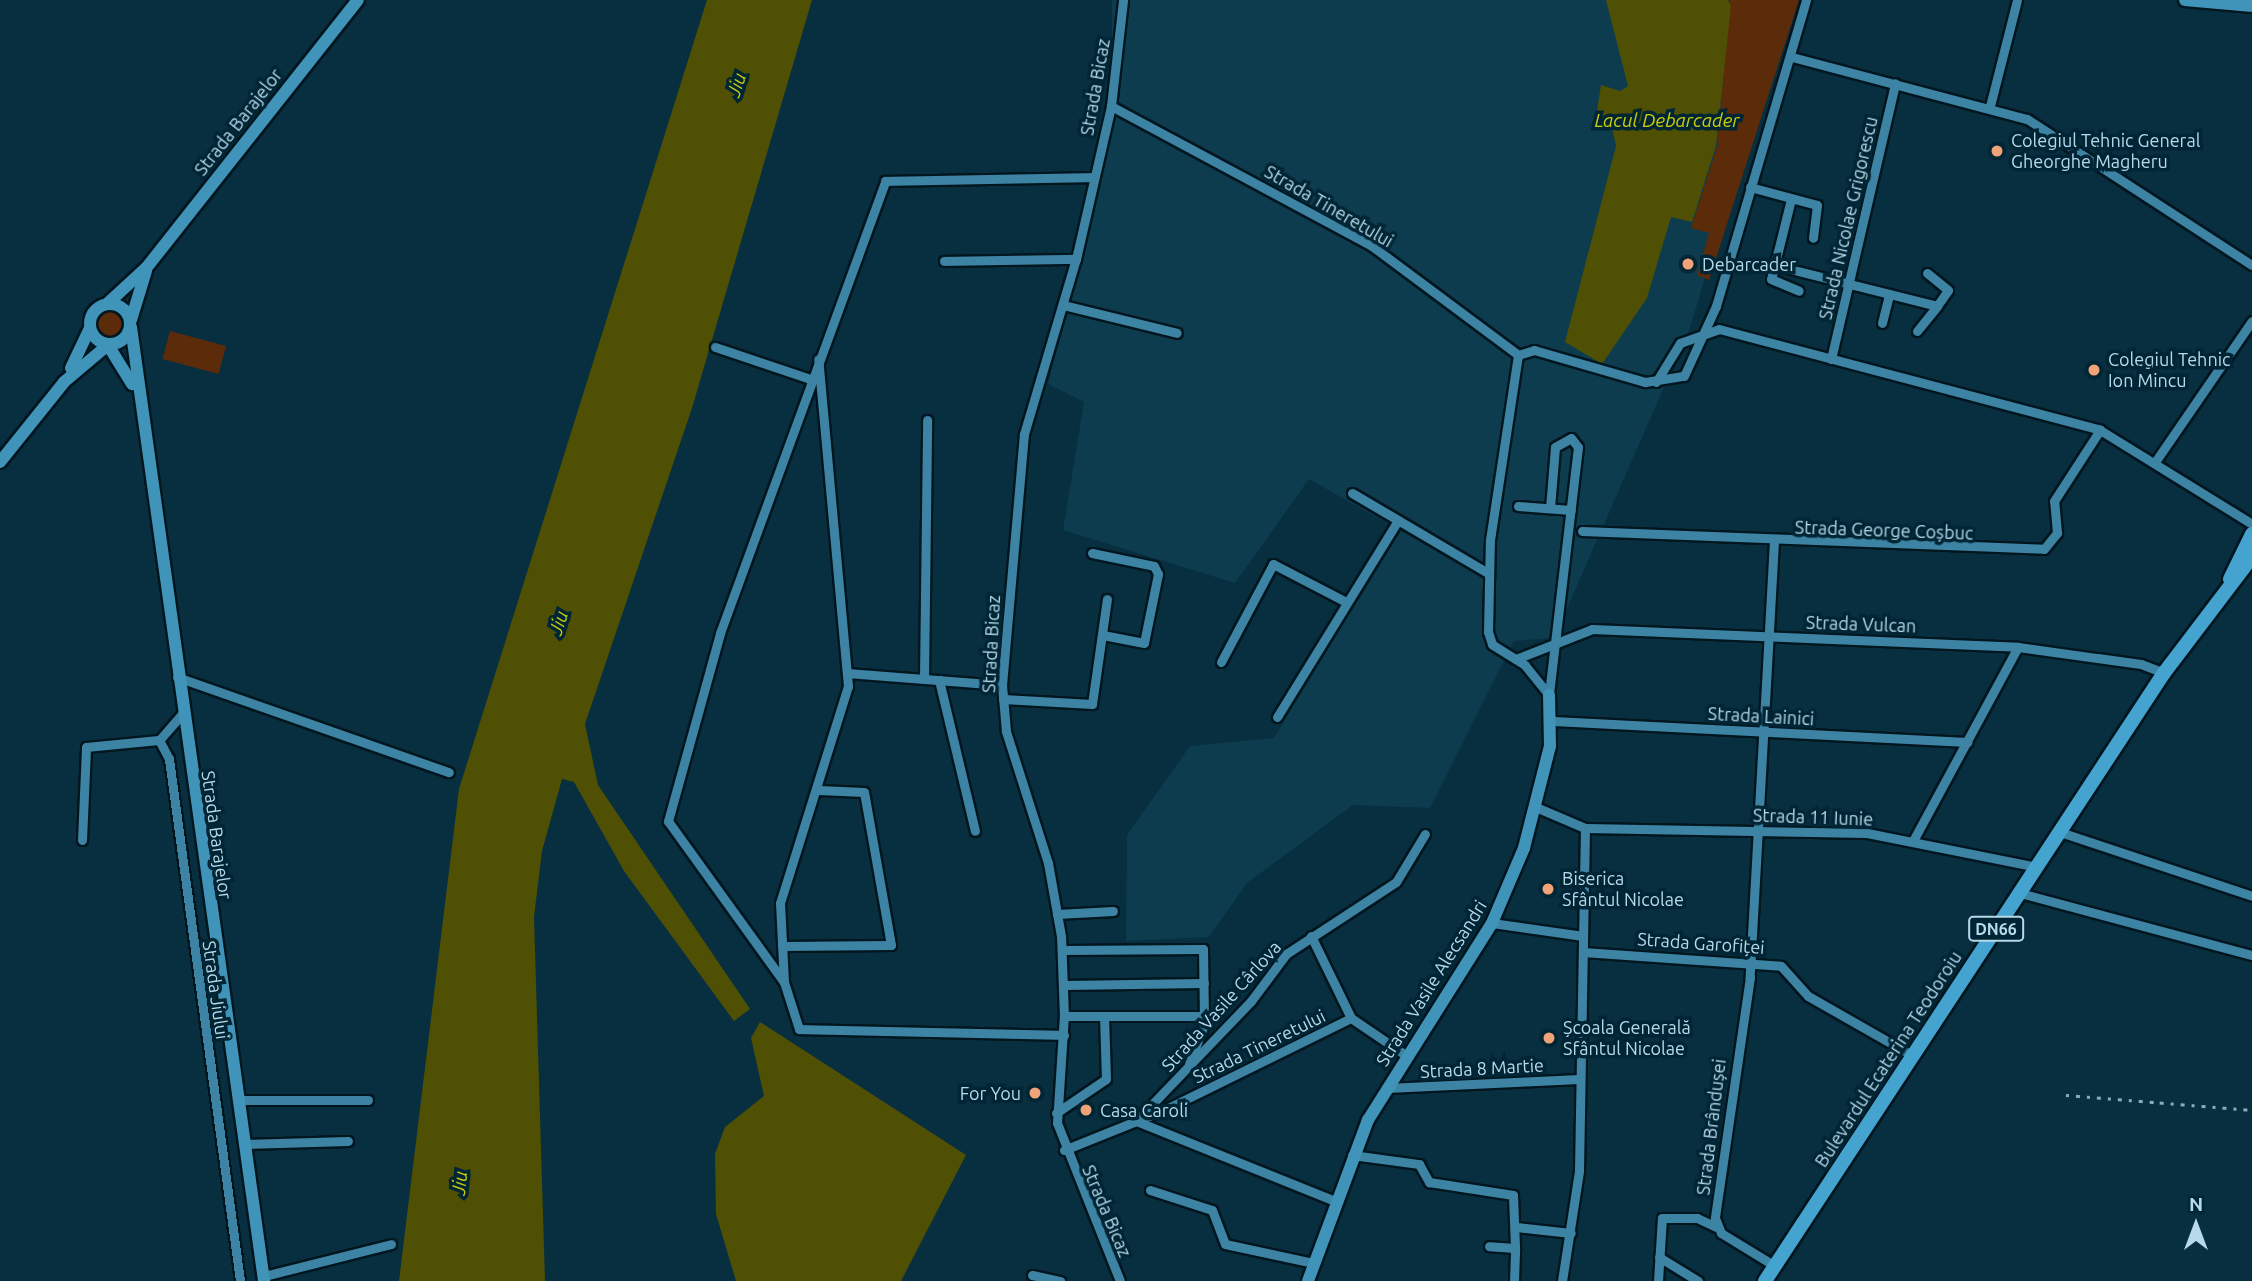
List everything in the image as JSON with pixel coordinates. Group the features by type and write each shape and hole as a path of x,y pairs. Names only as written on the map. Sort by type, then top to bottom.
{"main road":[{"name":"Strada Barajelor","path":"137,394 108,345 90,328 92,315 147,267 358,0"},
{"path":"2185,0 2252,6"},
{"name":"Strada Barajelor","path":"147,267 131,323 137,394 264,1278"},
{"path":"0,462 64,382 108,345 125,338 131,323 125,309 107,304"},
{"path":"64,382 90,328"},
{"name":"Bulevardul Ecaterina Teodoroiu","path":"1765,1281 2164,673 2230,579 2252,534"},
{"name":"Bulevardul Ecaterina Teodoroiu","path":"2230,579 2252,557"},
{"name":"Strada Vasile Alecsandri","path":"1308,1281 1353,1155 1386,1088 1492,923 1538,808 1553,721 1549,695"}],"street":[{"name":"Strada Bicaz","path":"1120,1281 1064,1150 1056,1113 1064,1035 1062,950 1057,914 1003,699 1002,685 1021,452 1076,259 1111,106 1123,0"},
{"path":"1549,695 1516,659 1490,640 1488,573 1518,355 1534,350 1622,379 1656,382 1671,382 1689,370 1792,57 1806,0"},
{"path":"1990,106 2017,0"},
{"path":"1792,57 1990,106 2027,119 2252,265"},
{"name":"Strada Nicolae Grigorescu","path":"1831,359 1895,83"},
{"name":"Strada Tineretului","path":"1111,106 1372,246 1518,355"},
{"path":"784,982 675,835 668,812 720,633 818,357 885,181 1093,177"},
{"path":"1750,187 1819,208 1812,238"},
{"path":"1791,198 1771,282 1799,291"},
{"path":"944,261 1076,259"},
{"path":"1774,265 1937,306"},
{"path":"1917,331 1948,290 1927,274"},
{"path":"1882,323 1889,294"},
{"path":"1063,305 1177,333"},
{"path":"2155,462 2252,321"},
{"path":"1656,382 1674,349 1703,333 1719,330 2099,430 2252,524"},
{"path":"715,347 810,379"},
{"path":"818,357 848,693 780,903 784,982 793,1023 807,1032 1064,1035"},
{"path":"924,679 927,420"},
{"name":"Strada George Coșbuc","path":"1582,531 1774,541 2044,550 2057,533 2053,501 2099,430"},
{"name":"Strada Vasile Alecsandri","path":"1549,508 1555,447 1566,438 1578,447 1549,695"},
{"path":"1352,493 1488,573"},
{"path":"1518,506 1571,510"},
{"path":"1277,717 1398,520"},
{"name":"Strada Brândușei","path":"1716,1227 1752,961 1756,831 1774,541"},
{"path":"1092,553 1154,566 1158,574 1144,643 1102,635"},
{"path":"1221,662 1273,564 1346,602"},
{"path":"1003,699 1092,704 1107,599"},
{"name":"Strada Vulcan","path":"1557,643 1592,629 2018,647 2141,664 2164,673"},
{"path":"1516,659 1557,643"},
{"path":"1914,839 2018,647"},
{"path":"847,673 1002,685"},
{"path":"177,677 449,772"},
{"path":"939,680 975,831"},
{"path":"82,840 86,747 159,740 182,714"},
{"name":"Strada Lainici","path":"1553,721 1967,742"},
{"name":"Strada Jiului","path":"159,740 169,759 240,1281"},
{"path":"782,946 891,945 864,792 818,790"},
{"name":"Strada 11 Iunie","path":"1538,808 1585,828 1756,831 1914,839 2037,867"},
{"path":"1562,1281 1571,1233 1580,1079 1585,828"},
{"path":"2060,832 2252,896"},
{"name":"Strada Vasile Cârlova","path":"1136,1121 1186,1072 1286,954 1396,882 1425,834"},
{"path":"2020,893 2252,955"},
{"path":"1057,914 1113,911"},
{"path":"1492,923 1583,936"},
{"name":"Strada Tineretului","path":"1311,936 1351,1018 1407,1056"},
{"path":"1062,950 1203,949 1204,1016 1186,1072"},
{"name":"Strada Garofiței","path":"1583,952 1752,961 1781,966 1808,996 1913,1056"},
{"path":"1063,985 1204,983"},
{"path":"1056,1113 1107,1079 1104,1016"},
{"path":"1064,1017 1204,1016"},
{"name":"Strada Tineretului","path":"1064,1150 1136,1121 1351,1018"},
{"name":"Strada 8 Martie","path":"1386,1088 1580,1079"},
{"path":"237,1100 368,1100"},
{"path":"1136,1121 1335,1201"},
{"path":"244,1144 348,1141"},
{"path":"1353,1155 1419,1164 1429,1182 1509,1192 1516,1198 1514,1281"},
{"path":"1150,1190 1212,1210 1225,1244 1314,1263"},
{"path":"1658,1281 1662,1218 1697,1218 1716,1227 1774,1266"},
{"path":"1516,1227 1571,1233"},
{"path":"264,1278 391,1244"},
{"path":"1489,1246 1515,1248"},
{"path":"1659,1257 1698,1281"},
{"path":"1032,1275 1060,1281"}],"shaded area":[{"path":"1112,0 1788,0 1690,328 1554,638 1514,641 1430,808 1353,805 1247,883 1209,937 1126,941 1127,835 1190,746 1274,738 1397,529 1309,479 1235,583 1063,530 1084,402 1048,384 1112,130"},
{"path":"1730,0 1799,0 1709,280 1697,275 1709,233 1691,228 1717,147"},
{"path":"110,309 116,310 124,318 124,330 116,338 110,339 104,338 96,330 95,324 96,318 104,310"},
{"path":"170,331 226,346 219,374 162,359"}],"water":[{"name":"Jiu","path":"707,0 812,0 692,408 585,724 598,785 750,1009 734,1021 624,871 574,782 562,779 542,851 534,917 545,1281 399,1281 459,789"},
{"name":"Lacul Debarcader","path":"1606,0 1728,0 1731,6 1716,146 1692,222 1671,217 1647,298 1602,364 1565,342 1616,146 1612,127 1595,123 1601,85 1620,91 1628,86"},
{"path":"760,1022 966,1155 901,1281 736,1281 716,1214 715,1154 725,1127 764,1096 751,1038"}],"railway":[{"path":"2066,1095 2252,1110"}],"place":[{"name":"Colegiul Tehnic General Gheorghe Magheru","path":"1997,151"},
{"name":"Debarcader","path":"1688,264"},
{"name":"Colegiul Tehnic Ion Mincu","path":"2094,370"},
{"name":"Biserica Sfântul Nicolae","path":"1548,889"},
{"name":"Școala Generală Sfântul Nicolae","path":"1549,1038"},
{"name":"For You","path":"1035,1093"},
{"name":"Casa Caroli","path":"1086,1110"}]}
